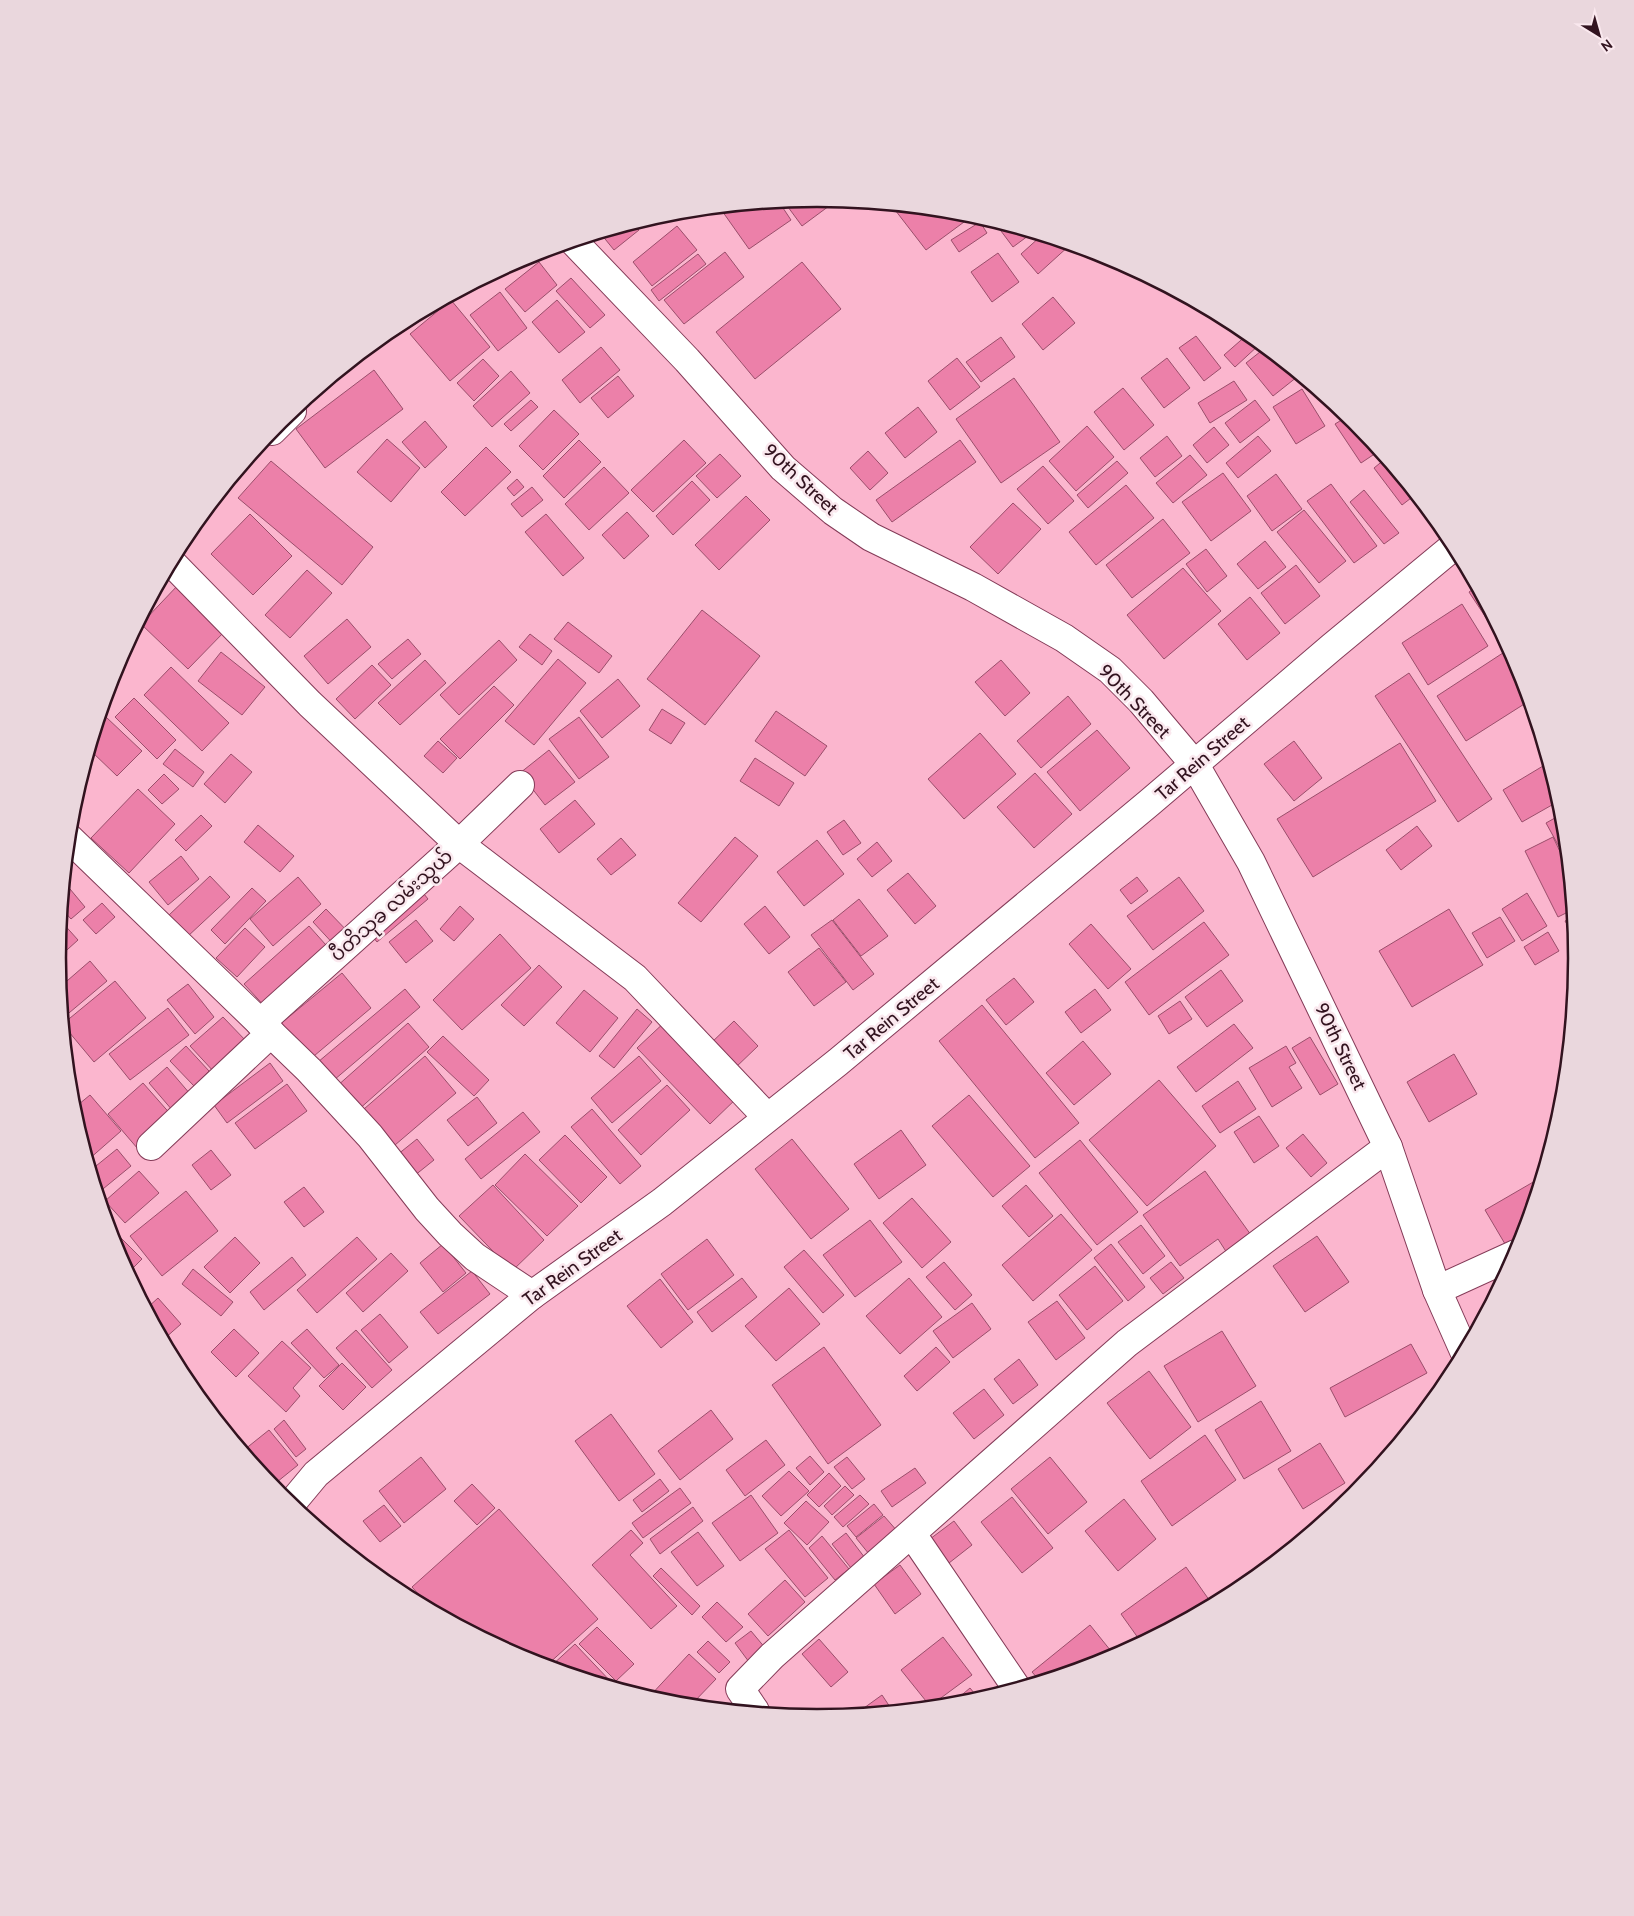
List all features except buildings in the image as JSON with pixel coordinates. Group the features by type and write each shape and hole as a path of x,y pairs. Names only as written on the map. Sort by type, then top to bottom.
{"street":[{"name":"90th Street","path":"578,246 687,360 783,468 832,511 871,537 973,586 1064,638 1116,676 1141,701 1195,765 1250,862 1388,1146 1437,1290 1461,1343"},
{"name":"Tar Rein Street","path":"296,1498 316,1474 532,1295 662,1202 838,1062 1195,765 1332,646 1447,551"},
{"path":"177,568 310,704 459,844 635,978 767,1117"},
{"name":"ပီတိသုခ လမ်းသွယ်","path":"151,1146 265,1028 520,785"},
{"path":"76,844 309,1070 370,1136 427,1209 450,1234 475,1257 532,1295"},
{"path":"751,1705 740,1689 772,1656 1127,1343 1388,1146"},
{"path":"1437,1290 1504,1259"},
{"path":"912,1534 1012,1683"}]}
